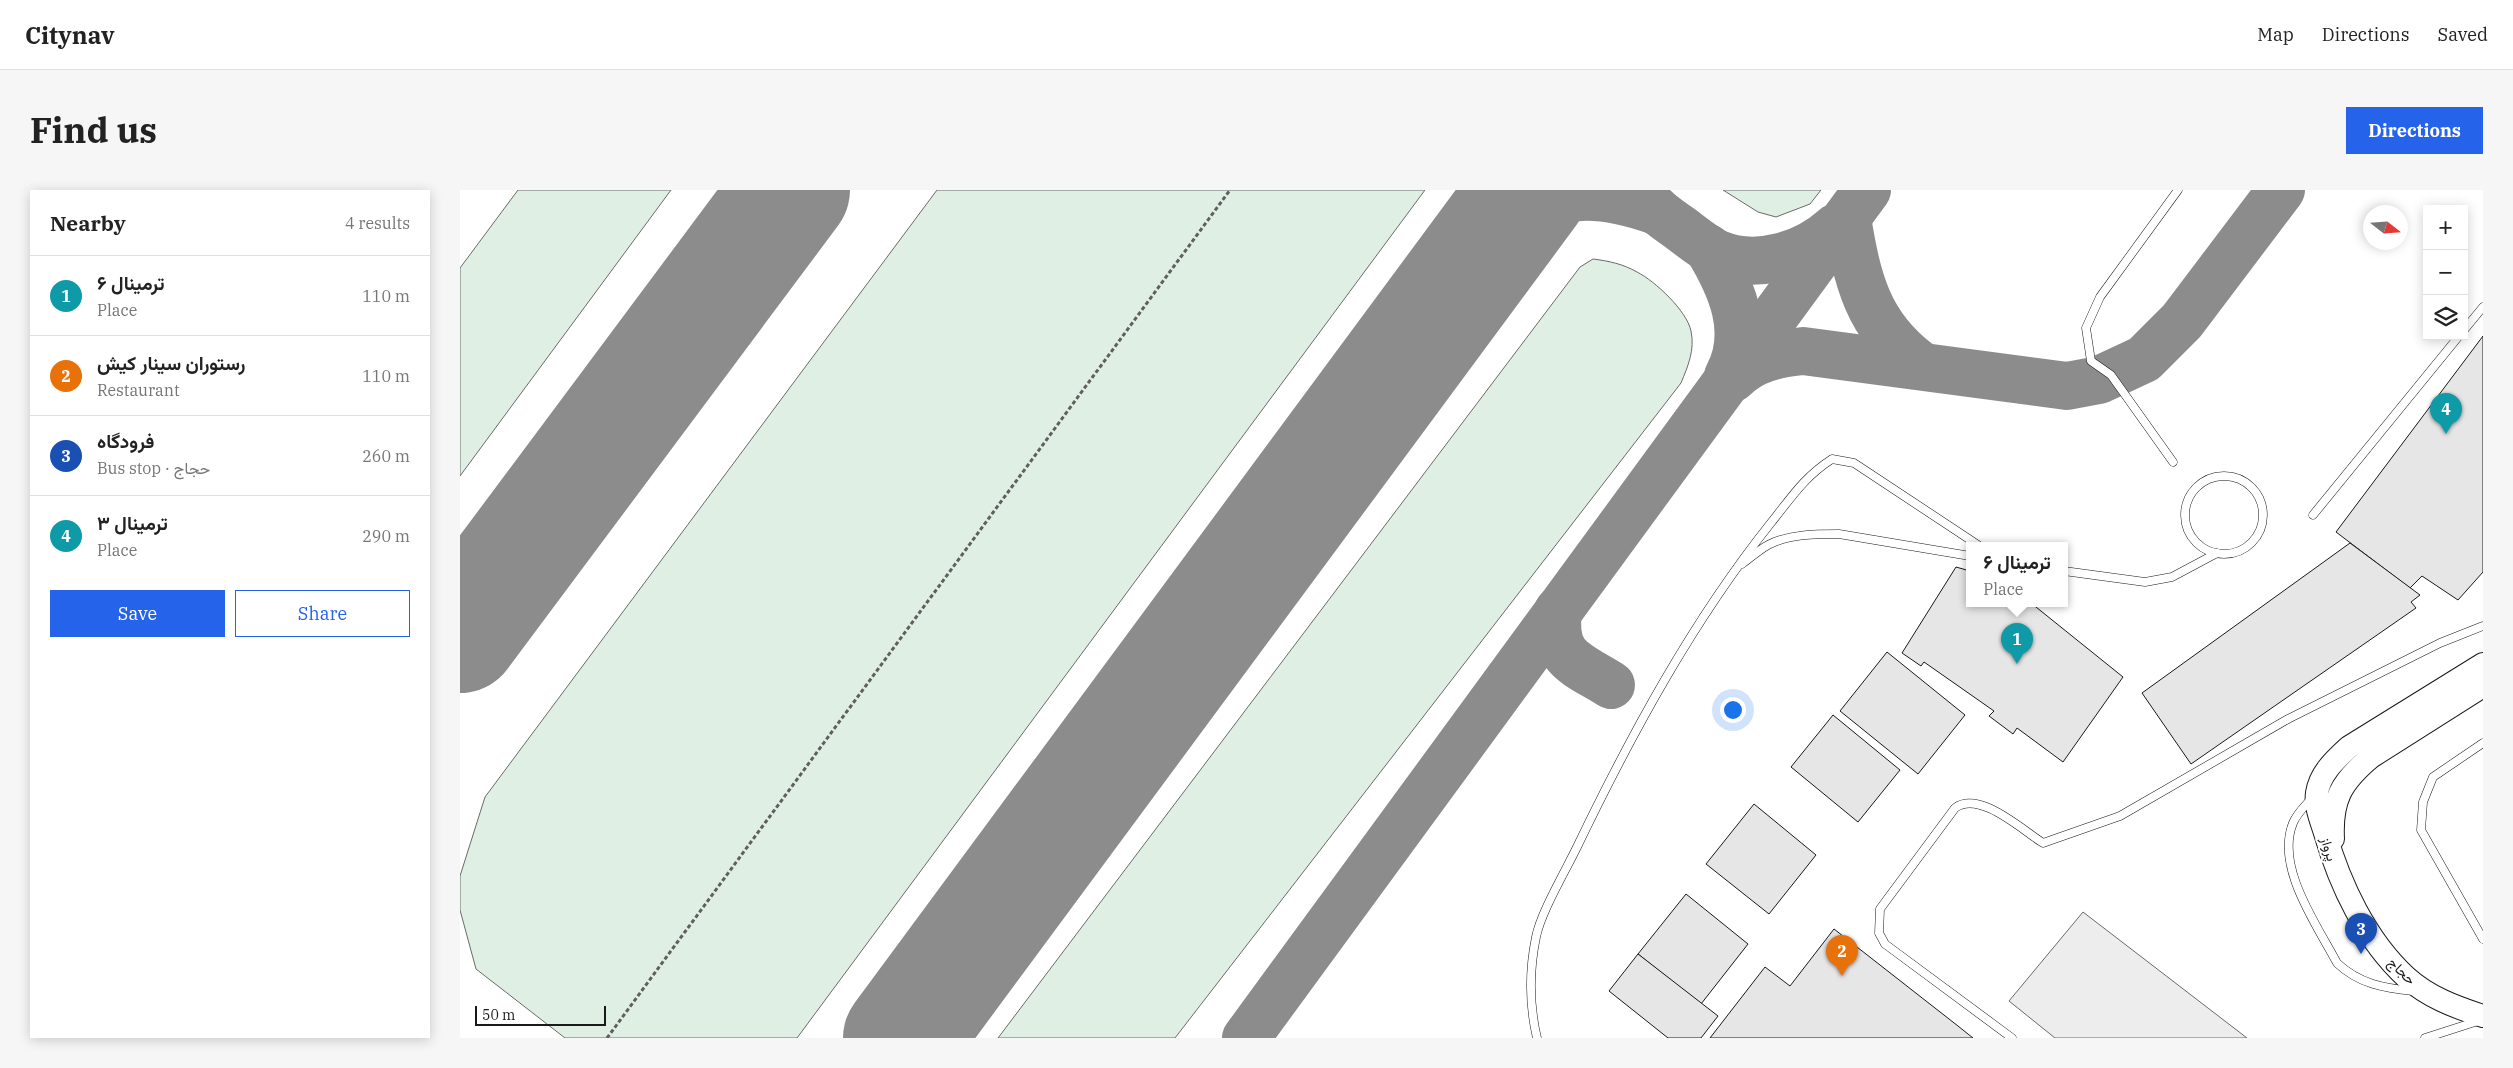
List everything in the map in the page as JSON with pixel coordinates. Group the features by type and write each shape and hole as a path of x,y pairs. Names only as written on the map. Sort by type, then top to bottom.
{"main road":[{"name":"پرواز","path":"2335,867 2317,810 2317,793 2320,782 2330,764 2349,747 2483,664"},
{"name":"پرواز","path":"2335,867 2332,814 2336,801 2356,769 2371,757 2483,686"},
{"name":"حجاج","path":"2335,867 2369,932 2386,957 2406,977 2428,993 2454,1007 2483,1018"}],"lane":[{"path":"2173,462 2111,375 2091,361 2086,328 2100,297 2178,190"},
{"path":"2468,325 2483,307"},
{"path":"2313,515 2456,340"},
{"path":"1537,1038 1532,1018 1530,984 1536,935 1618,763 1732,572 1812,472 1832,459 1854,463 1973,542"},
{"path":"2068,572 2145,582 2172,577 2217,553 2230,554 2242,550 2252,542 2259,532 2263,520 2262,507 2254,490 2239,479 2227,476 2208,480 2193,492 2187,504 2186,517 2188,529 2195,540 2205,549 2217,553"},
{"path":"1732,572 1768,545 1794,537 1822,534 1839,534 1966,555"},
{"path":"2012,1038 1885,944 1879,933 1880,909 1955,808 1962,803 1972,801 1984,804 2043,843 2120,816 2288,718 2440,643 2483,626"},
{"path":"2483,743 2433,777 2423,802 2421,830 2483,939"},
{"path":"2317,793 2301,810 2293,823 2290,840 2290,862 2297,887 2337,963 2347,972 2379,988 2428,993"},
{"path":"2425,1038 2483,1018"}],"path":[{"path":"607,1038 1230,190"}],"green space":[{"path":"518,190 671,190 460,476 460,268"},
{"path":"937,190 1425,190 797,1038 565,1038 476,969 460,910 460,876 485,797"},
{"path":"1723,190 1821,190 1810,204 1776,217 1758,212"},
{"path":"1593,259 1632,269 1661,289 1677,306 1688,323 1692,338 1688,364 1681,383 1175,1038 998,1038 1580,267"}],"shaded area":[{"path":"2083,912 2247,1038 2055,1038 2009,1001"}],"building":[{"path":"2483,336 2483,572 2458,600 2422,576 2410,588 2336,532"},
{"path":"2350,543 2420,595 2411,602 2416,608 2191,764 2142,693"},
{"path":"1956,567 1966,570 1966,607 2036,607 2123,677 2063,762 2017,728 2013,734 1989,716 1994,711 1924,662 1921,666 1902,653"},
{"path":"1887,652 1965,715 1918,774 1840,711"},
{"path":"1833,715 1900,770 1858,822 1791,767"},
{"path":"1754,804 1816,855 1769,914 1706,864"},
{"path":"1686,894 1748,944 1701,1004 1638,954"},
{"path":"1834,929 1973,1038 1710,1038 1765,967 1790,986"},
{"path":"1638,954 1718,1016 1701,1038 1668,1038 1609,991"}],"taxiway":[{"path":"1639,190 1658,211 1708,249 1733,259 1764,260 1780,257 1810,246 1835,228"},
{"path":"1246,1038 1867,190"},
{"path":"1733,378 1757,361 1803,351 2067,386 2099,380 2144,359 2182,321 2281,190"},
{"path":"1504,227 1541,206 1577,197 1615,199 1656,211"},
{"path":"1847,218 1855,261 1867,299 1887,333 1901,349 1919,364"},
{"path":"1708,248 1724,278 1736,310 1738,343 1735,359 1728,376"},
{"path":"1558,611 1557,627 1563,650 1577,665 1611,685"}],"runway":[{"path":"460,634 791,190"},
{"path":"902,1038 1529,190"}],"place":[{"name":"ترمینال ۳","path":"2446,434"},
{"name":"ترمینال ۶","path":"2017,664"},
{"name":"فرودگاه","path":"2361,954"},
{"name":"رستوران سینار کیش","path":"1842,976"}]}
